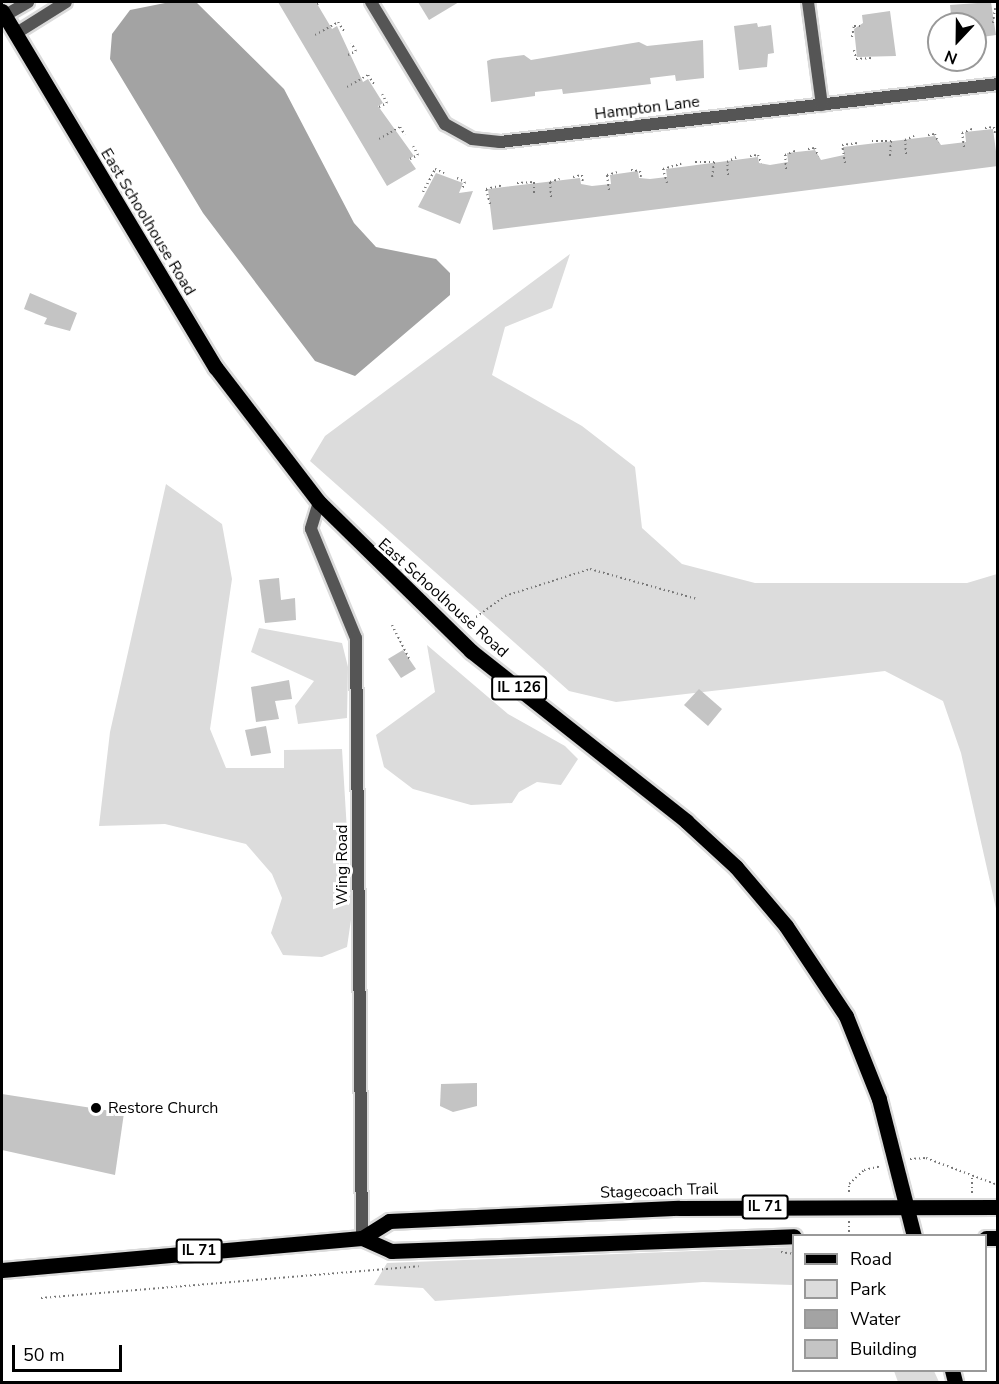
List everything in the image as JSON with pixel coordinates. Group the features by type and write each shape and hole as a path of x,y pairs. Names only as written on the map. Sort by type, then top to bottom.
{"main road":[{"name":"East Schoolhouse Road","path":"3,13 210,359 318,502 453,634 686,821 763,897 846,1016 895,1150 914,1234"},
{"name":"Stagecoach Trail","path":"2,1270 362,1238 389,1221 679,1208 998,1207"},
{"name":"Stagecoach Trail","path":"362,1238 392,1251 792,1236"}],"street":[{"path":"3,13 28,2"},
{"path":"15,34 66,2"},
{"name":"Hampton Lane","path":"371,2 446,124 472,138 500,142 998,84"},
{"path":"808,2 822,105"},
{"name":"Wing Road","path":"318,502 311,529 356,638 362,1238"}],"path":[{"path":"993,24 994,8"},
{"path":"315,34 338,22 344,31"},
{"path":"852,37 854,26 860,26"},
{"path":"348,55 356,51 351,43"},
{"path":"854,50 859,60 872,58"},
{"path":"348,87 368,75 374,84"},
{"path":"379,107 387,103 382,94"},
{"path":"379,139 400,127 405,135"},
{"path":"985,128 994,127 995,134"},
{"path":"964,147 962,133 972,129"},
{"path":"928,135 935,134 938,142"},
{"path":"906,154 904,140 914,136"},
{"path":"872,141 891,141 890,157"},
{"path":"845,163 842,145 858,143"},
{"path":"410,159 418,155 413,146"},
{"path":"808,149 815,148 818,156"},
{"path":"786,168 784,154 795,151"},
{"path":"750,156 758,155 761,163"},
{"path":"728,175 727,162 737,157"},
{"path":"695,162 714,162 712,178"},
{"path":"668,183 665,166 681,164"},
{"path":"423,192 435,169 444,172"},
{"path":"631,170 640,171 641,177"},
{"path":"609,190 607,175 618,172"},
{"path":"573,177 582,176 583,184"},
{"path":"457,178 465,182 462,189"},
{"path":"551,197 550,183 560,179"},
{"path":"518,183 537,184 534,195"},
{"path":"490,204 486,189 503,185"},
{"path":"453,634 505,596 590,569 697,599"},
{"path":"392,625 410,659"},
{"path":"913,1158 998,1185"},
{"path":"849,1191 849,1184 864,1170 876,1167"},
{"path":"972,1178 972,1196"},
{"path":"41,1298 297,1273 381,1271"}],"green space":[{"path":"570,254 552,308 505,327 492,375 582,426 635,467 642,528 682,564 755,583 967,583 997,574 997,913 961,753 943,701 885,671 616,702 569,691 310,461 325,436"},
{"path":"166,484 222,524 232,579 210,729 226,768 284,768 284,750 342,749 352,913 347,947 322,957 283,955 271,933 282,898 272,874 246,844 165,824 99,826 110,732"},
{"path":"259,628 342,643 348,667 347,718 298,724 295,706 314,681 251,652"},
{"path":"427,645 508,714 565,746 578,759 561,785 537,782 519,792 512,803 471,805 413,789 384,767 376,735 435,692"},
{"path":"792,1247 792,1285 703,1282 435,1301 423,1288 374,1285 387,1263"},
{"path":"894,1372 934,1372 939,1382 898,1382"}],"water":[{"path":"170,2 196,2 284,89 354,223 376,247 436,259 450,273 450,295 355,376 315,361 203,213 110,59 112,34 130,10"}],"building":[{"path":"278,2 316,2 332,29 337,26 363,82 368,79 383,103 378,106 414,156 409,159 416,169 387,186"},
{"path":"418,2 459,2 429,20"},
{"path":"991,2 996,35 987,36 987,12 951,12 950,5"},
{"path":"890,11 896,56 857,57 854,29 863,23 862,15"},
{"path":"757,23 758,27 771,25 774,53 768,54 767,67 739,70 734,26"},
{"path":"703,40 704,78 676,81 675,75 650,78 651,84 563,94 562,89 535,92 535,96 491,102 487,61 492,59 524,55 531,60 639,42 647,46"},
{"path":"993,129 998,166 493,230 488,189 580,178 581,184 592,186 611,184 610,175 638,171 639,178 667,177 666,169 758,157 759,163 770,165 788,162 787,153 815,150 821,160 844,155 843,147 935,136 941,145 966,142 965,132"},
{"path":"436,173 463,183 459,193 473,191 460,224 418,207"},
{"path":"30,293 77,313 70,331 44,324 47,318 24,309"},
{"path":"279,578 281,600 295,598 296,620 265,623 259,580"},
{"path":"403,650 416,669 401,678 388,659"},
{"path":"289,680 292,699 275,701 279,719 256,722 251,687"},
{"path":"699,689 722,709 708,726 684,705"},
{"path":"266,726 271,753 251,756 245,730"},
{"path":"477,1083 477,1106 453,1112 440,1106 441,1084"},
{"path":"2,1094 124,1113 115,1175 2,1150"}],"place":[{"name":"Restore Church","path":"96,1108"}]}
